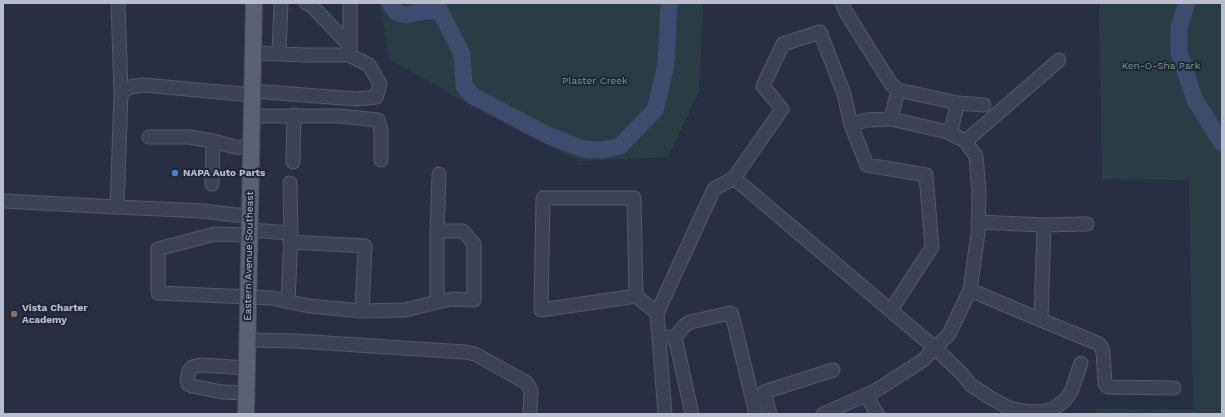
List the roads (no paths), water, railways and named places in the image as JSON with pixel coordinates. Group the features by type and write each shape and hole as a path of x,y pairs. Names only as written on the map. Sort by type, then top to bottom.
{"main road":[{"name":"Eastern Avenue Southeast","path":"246,414 254,3"}],"street":[{"path":"117,207 121,93 118,3"},
{"path":"279,54 281,3"},
{"path":"121,93 130,87 144,85 357,99 376,97 380,84 369,65 350,51 312,6 306,3"},
{"path":"350,3 350,51"},
{"path":"842,3 847,14 891,84 898,90 958,103 984,105"},
{"path":"665,414 657,313 714,189 734,178 782,109 763,86 783,44 820,32 844,94 851,125 867,165 926,175 932,247 891,310"},
{"path":"253,52 279,54 350,51"},
{"path":"966,141 1059,60"},
{"path":"891,120 898,90"},
{"path":"950,133 958,103"},
{"path":"293,162 294,115"},
{"path":"252,116 339,116 378,120 381,130 381,160"},
{"path":"823,414 874,391 922,361 949,334 970,290 978,222 979,192 976,156 966,141 950,133 891,120 866,120 851,125"},
{"path":"149,137 189,137 235,147 252,148"},
{"path":"212,184 213,141"},
{"path":"437,302 439,174"},
{"path":"734,178 935,348 961,372 971,385 1009,408 1041,412 1053,409 1064,401 1071,392 1081,363"},
{"path":"288,302 291,238 290,183"},
{"path":"636,296 634,198 543,198 541,310 636,296 657,313"},
{"path":"3,201 203,211 235,215 250,227 291,238 365,246 362,311"},
{"path":"978,222 1044,225 1087,224"},
{"path":"1041,320 1044,225"},
{"path":"250,227 215,234 158,249 158,293 272,298 309,306 362,311 405,310 452,299 474,300 474,244 463,232 437,231"},
{"path":"970,290 1097,343 1101,346 1103,352 1105,384 1108,388 1174,388"},
{"path":"659,338 675,337 685,325 690,322 730,313 732,314 756,414"},
{"path":"675,337 692,414"},
{"path":"248,340 464,352 475,354 527,383 531,391 530,414"},
{"path":"246,393 222,392 192,386 188,384 187,380 189,371 192,367 201,365 247,368"},
{"path":"770,414 764,392 833,370"},
{"path":"866,395 877,414"}],"waterway":[{"name":"Plaster Creek","path":"390,3 396,12 405,15 426,11 440,11 462,54 464,86 473,96 547,135 583,149 602,150 620,146 655,110 666,65 669,3"},
{"name":"Plaster Creek","path":"1187,3 1179,27 1179,53 1195,100 1222,143"}],"place":[{"name":"NAPA Auto Parts","path":"175,173"},
{"name":"Vista Charter Academy","path":"14,314"}],"park label":[{"name":"Ken-O-Sha Park","path":"1161,66"}]}
